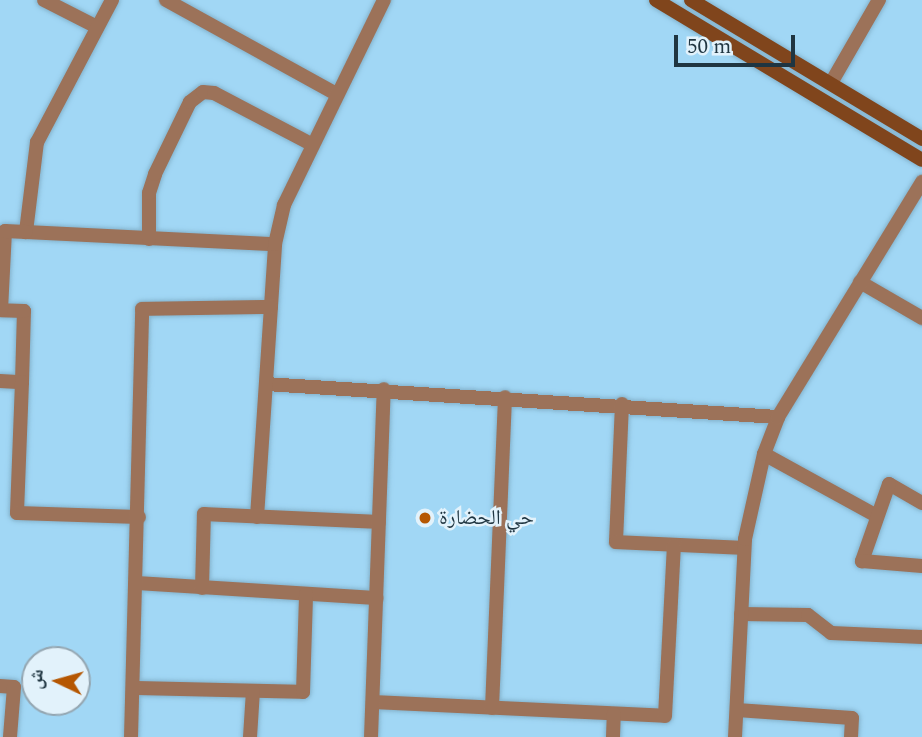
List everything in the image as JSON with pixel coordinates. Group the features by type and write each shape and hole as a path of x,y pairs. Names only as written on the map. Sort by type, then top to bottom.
{"street":[{"path":"44,0 97,27"},
{"path":"26,232 37,142 112,0"},
{"path":"166,0 336,94"},
{"path":"257,517 275,244 284,205 311,144 384,0"},
{"path":"656,0 922,160"},
{"path":"691,0 922,139"},
{"path":"831,83 879,0"},
{"path":"149,239 149,193 155,174 190,102 203,92 214,93 311,144"},
{"path":"735,737 744,548 764,454 778,417 922,182"},
{"path":"139,517 17,513 24,311 1,310 5,232 275,244"},
{"path":"860,282 922,318"},
{"path":"131,737 139,517 142,309 271,307"},
{"path":"0,381 22,382"},
{"path":"266,384 622,404 778,417"},
{"path":"371,737 384,389"},
{"path":"492,708 505,397"},
{"path":"622,404 616,542 744,548"},
{"path":"764,454 877,516"},
{"path":"922,503 889,484 862,561 922,566"},
{"path":"202,588 204,514 379,522"},
{"path":"373,702 665,716 674,545"},
{"path":"136,583 377,598"},
{"path":"133,688 303,692 306,594"},
{"path":"741,614 808,615 831,633 922,638"},
{"path":"0,686 14,687 10,737"},
{"path":"250,737 253,691"},
{"path":"737,710 852,718 851,737"},
{"path":"613,737 614,714"}],"place":[{"name":"حي الحضارة","path":"425,518"}]}
